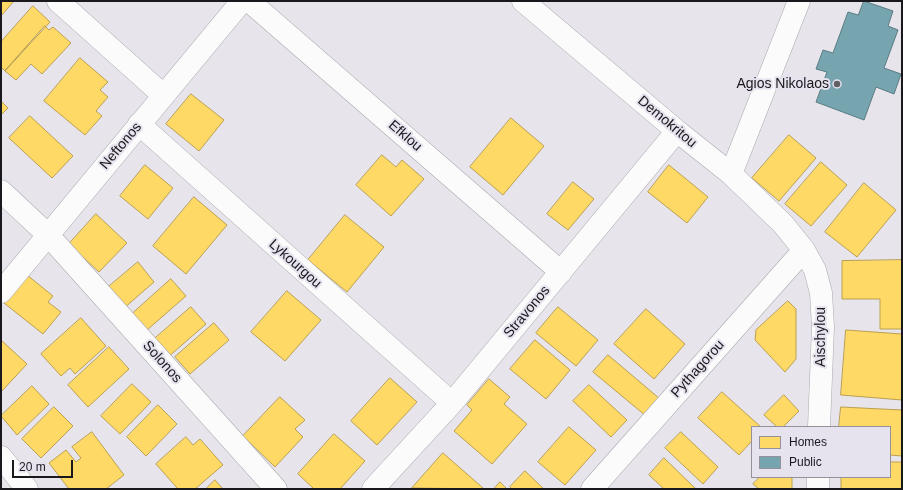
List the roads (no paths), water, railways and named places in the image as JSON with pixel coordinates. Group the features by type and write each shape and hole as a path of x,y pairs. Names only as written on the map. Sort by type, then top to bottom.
{"street":[{"path":"58,1 164,95"},
{"name":"Neftonos","path":"1,292 242,1"},
{"name":"Efklou","path":"249,1 561,272"},
{"name":"Demokritou","path":"523,1 677,131 731,174 782,224 804,250"},
{"path":"731,174 799,1"},
{"name":"Lykourgou","path":"139,124 452,403"},
{"name":"Stravonos","path":"373,489 452,403 677,131"},
{"name":"Solonos","path":"1,191 48,235 276,489"},
{"name":"Aischylou","path":"804,250 815,270 821,293 823,328 819,426"},
{"name":"Pythagorou","path":"592,489 804,250"},
{"path":"1,456 27,489"},
{"path":"818,478 818,489"}],"place":[{"name":"Agios Nikolaos","path":"837,84"}]}
